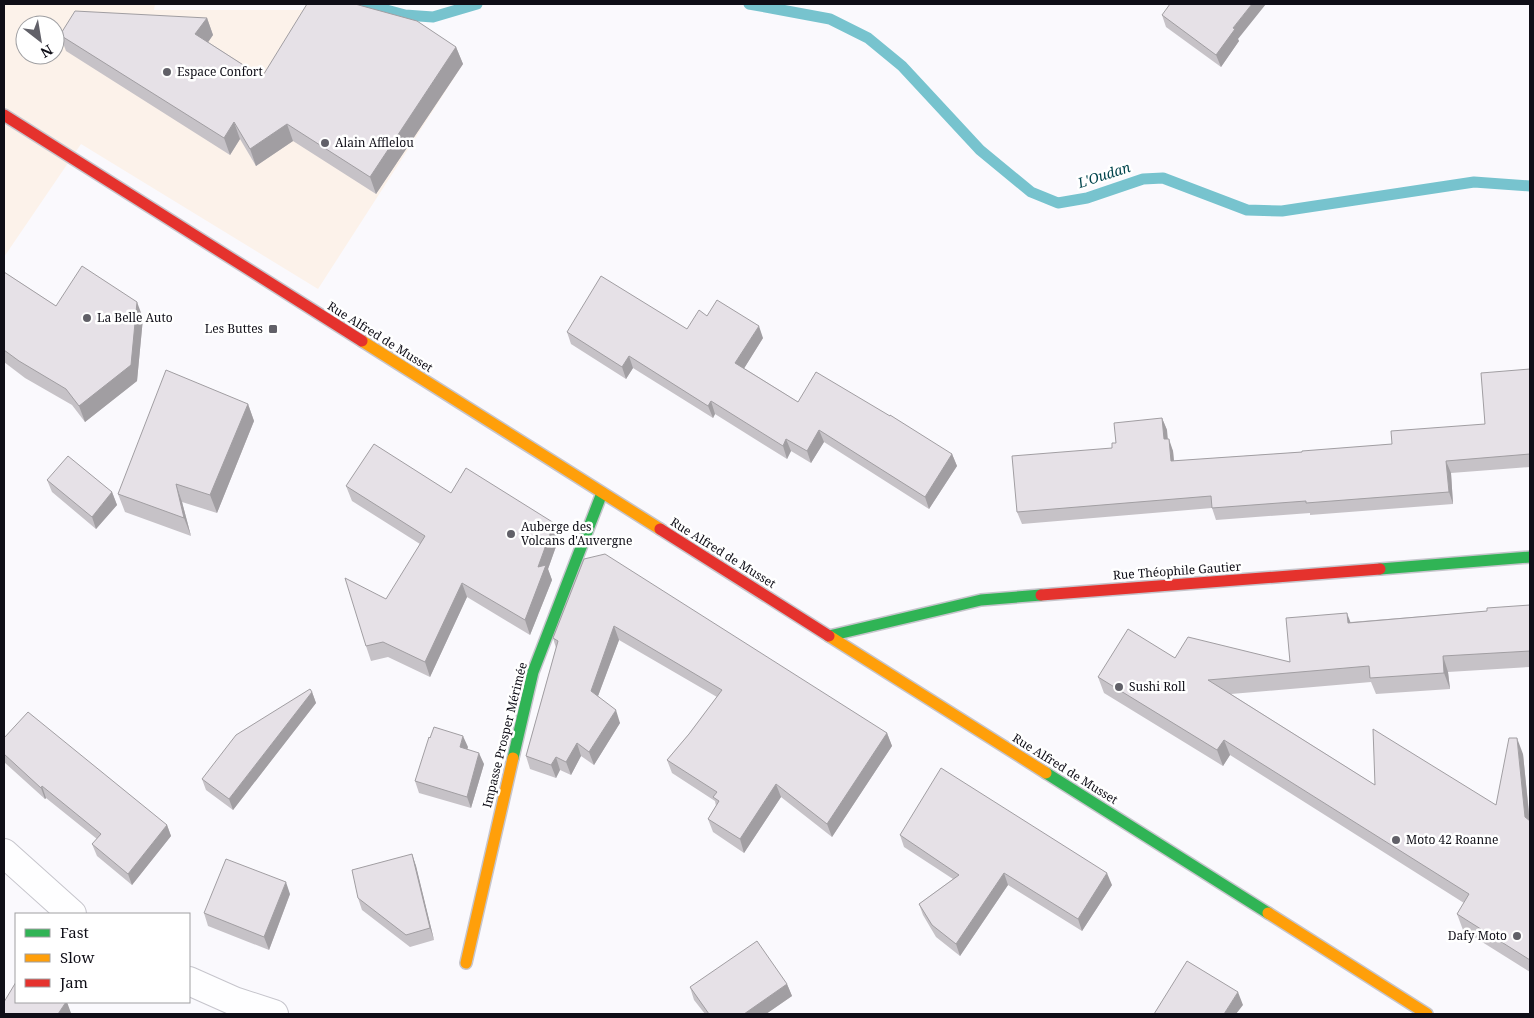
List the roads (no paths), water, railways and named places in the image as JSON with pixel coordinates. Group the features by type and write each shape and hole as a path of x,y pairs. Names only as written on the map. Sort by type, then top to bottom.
{"main road":[{"name":"Rue Alfred de Musset","path":"4,115 1427,1014"},
{"name":"Impasse Prosper Mérimée","path":"466,962 533,672 602,493"},
{"name":"Rue Théophile Gautier","path":"829,636 981,600 1530,557"}],"street":[{"path":"4,853 71,913"},
{"path":"190,981 234,1001 274,1014"}],"waterway":[{"name":"L'Oudan","path":"364,4 405,15 433,17 477,4"},
{"name":"L'Oudan","path":"749,4 830,19 868,38 902,66 980,150 1031,192 1058,203 1087,198 1143,179 1163,178 1247,210 1282,211 1474,182 1530,186"}],"place":[{"name":"Espace Confort","path":"167,72"},
{"name":"Alain Afflelou","path":"325,143"},
{"name":"La Belle Auto","path":"87,318"},
{"name":"Les Buttes","path":"273,329"},
{"name":"Auberge des Volcans d'Auvergne","path":"511,534"},
{"name":"Sushi Roll","path":"1119,687"},
{"name":"Moto 42 Roanne","path":"1396,840"},
{"name":"Dafy Moto","path":"1517,936"}]}
